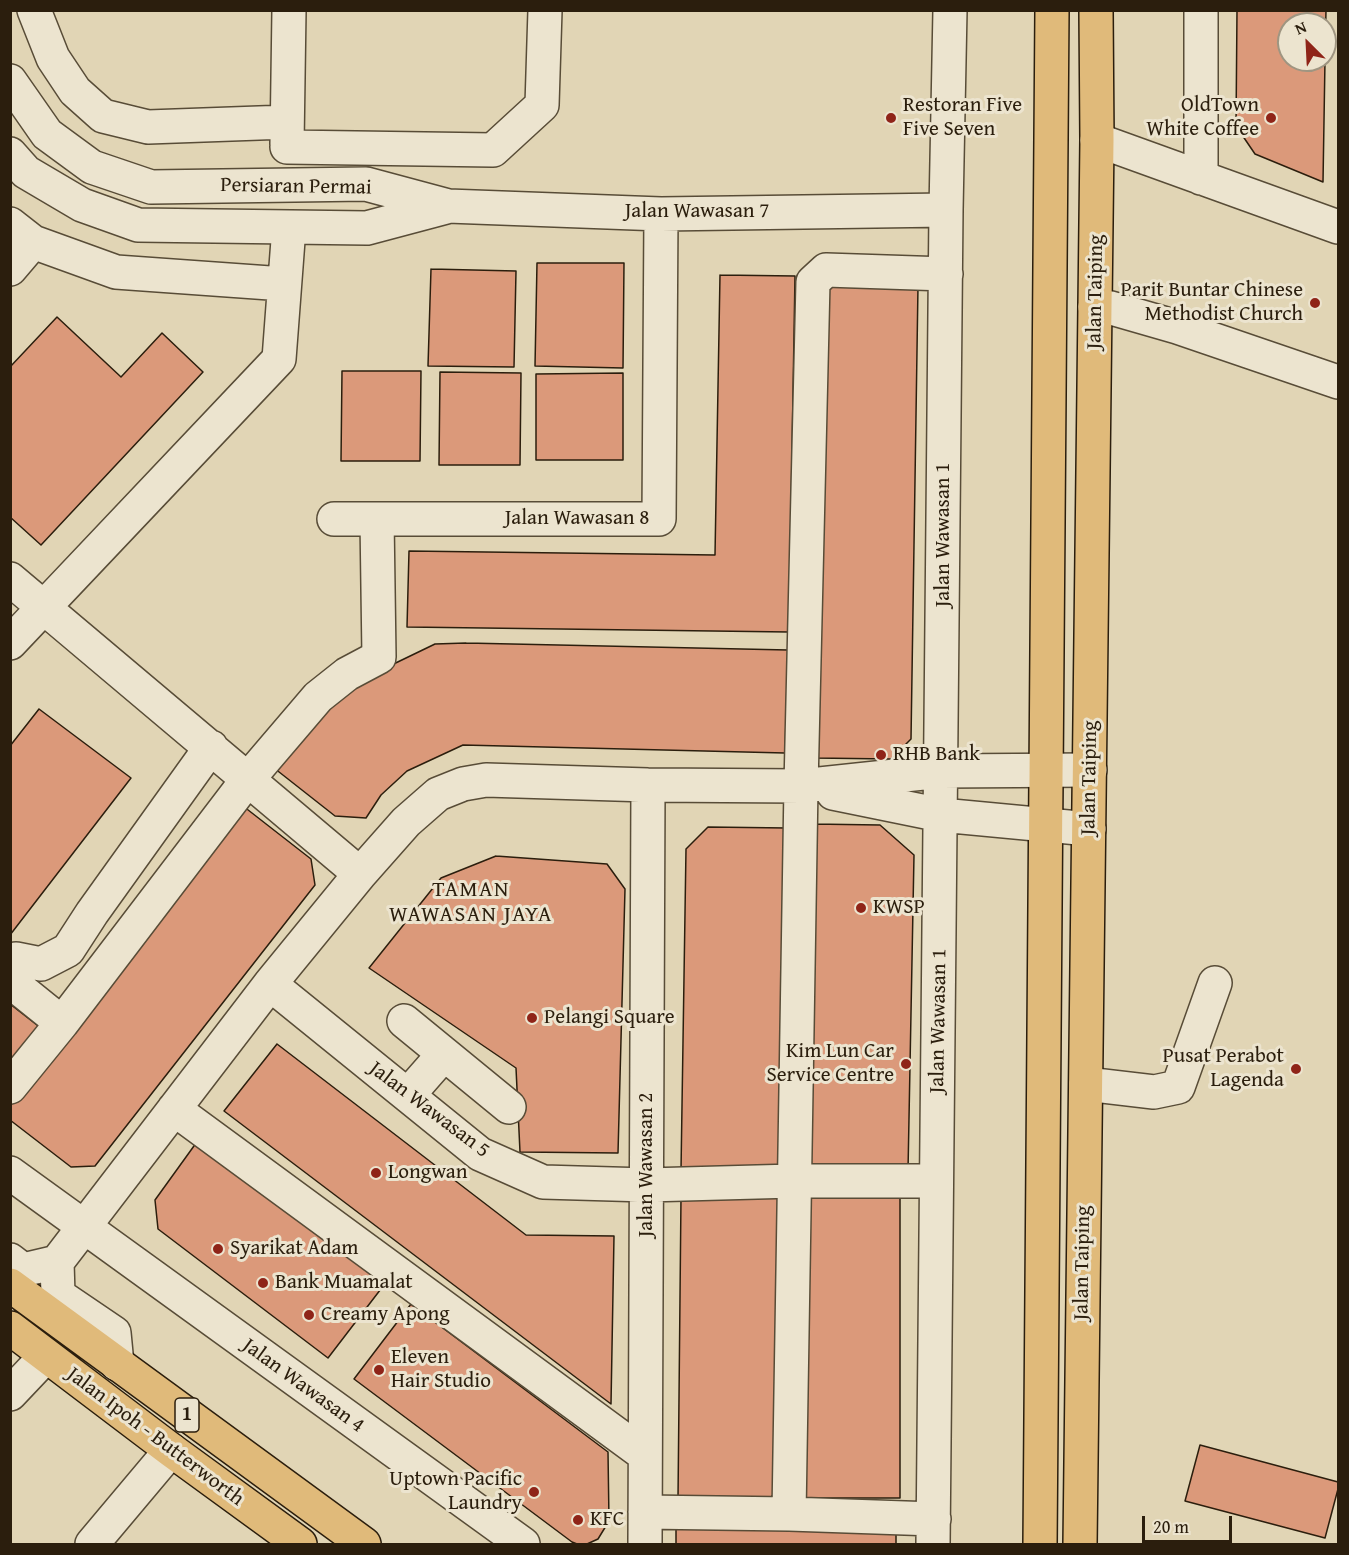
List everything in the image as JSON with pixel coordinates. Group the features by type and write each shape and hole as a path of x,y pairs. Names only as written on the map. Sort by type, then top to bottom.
{"main road":[{"name":"Jalan Taiping","path":"1040,1545 1052,10"},
{"name":"Jalan Taiping","path":"1080,1545 1097,140 1096,10"},
{"name":"Jalan Ipoh - Butterworth","path":"10,1285 364,1545"},
{"name":"Jalan Ipoh - Butterworth","path":"10,1328 300,1545"}],"street":[{"path":"34,10 53,58 75,91 104,116 148,127 493,150 542,105 545,10"},
{"path":"285,185 289,10"},
{"name":"Jalan Wawasan 1","path":"934,1532 946,210 951,10"},
{"path":"1201,10 1201,178"},
{"name":"Persiaran Permai","path":"10,81 47,134 92,167 151,187 366,184 448,206"},
{"path":"1097,140 1338,227"},
{"name":"Persiaran Permai","path":"10,154 26,172 82,205 138,225 367,228 448,206"},
{"name":"Jalan Wawasan 7","path":"448,206 661,214 946,210"},
{"name":"Jalan Wawasan 8","path":"334,519 659,519 661,214"},
{"path":"10,643 279,359 289,227"},
{"path":"10,268 22,233 116,272 284,284"},
{"path":"789,1514 801,786 813,282 826,270 946,274"},
{"path":"1095,307 1111,308 1177,327 1338,382"},
{"path":"10,1087 62,1023 248,779 318,697 347,674 378,657 377,519"},
{"path":"10,579 360,874"},
{"path":"13,970 41,964 68,950 211,747"},
{"path":"10,1260 23,1270 57,1262 270,984 360,874 406,822 438,794 463,784 486,780 648,785 801,786 942,771 1090,770"},
{"name":"Jalan Wawasan 2","path":"645,1545 648,785"},
{"path":"801,786 941,815 1089,829"},
{"path":"13,970 62,1023"},
{"path":"1086,1084 1154,1092 1178,1087 1215,983"},
{"name":"Jalan Wawasan 5","path":"270,984 480,1154 543,1182 647,1185 795,1181 936,1181"},
{"path":"404,1021 510,1107"},
{"path":"408,1095 444,1054"},
{"path":"174,1109 645,1455"},
{"name":"Jalan Wawasan 4","path":"10,1173 523,1545"},
{"path":"57,1262 58,1295 114,1333 117,1364"},
{"path":"10,1394 46,1356"},
{"path":"93,1545 171,1450"},
{"path":"645,1512 789,1514 934,1532"}],"building":[{"path":"1237,10 1326,10 1326,12 1277,12 1277,72 1325,72 1323,182 1255,154 1236,126"},
{"path":"537,263 624,263 623,368 535,366"},
{"path":"431,269 516,271 514,367 428,366"},
{"path":"720,275 795,276 789,632 407,627 409,551 715,555"},
{"path":"821,285 918,286 911,739 891,759 814,758"},
{"path":"57,317 121,377 162,333 203,372 41,545 10,517 10,367"},
{"path":"342,371 421,371 420,461 341,461"},
{"path":"440,372 521,373 520,465 439,465"},
{"path":"623,373 623,460 536,460 536,374"},
{"path":"435,644 788,650 785,753 463,745 407,771 381,795 366,818 335,816 274,768 348,686"},
{"path":"39,709 131,778 10,935 10,746"},
{"path":"243,806 311,859 315,885 95,1166 71,1167 10,1120 10,1103"},
{"path":"812,824 880,825 914,855 908,1171 806,1170"},
{"path":"708,827 787,828 781,1171 681,1170 686,849"},
{"name":"Pelangi Square","path":"496,856 607,864 625,889 618,1153 520,1152 516,1068 369,968 441,878"},
{"path":"10,1004 46,1032 10,1076"},
{"name":"Longwan","path":"277,1044 526,1235 614,1236 611,1404 224,1111"},
{"path":"199,1139 387,1281 328,1358 158,1229 155,1200"},
{"path":"804,1195 900,1195 900,1498 803,1498"},
{"path":"681,1197 782,1197 779,1500 678,1499"},
{"path":"411,1304 608,1452 609,1521 598,1539 587,1544 572,1542 354,1379"},
{"path":"1200,1445 1338,1482 1325,1538 1185,1501"},
{"path":"676,1526 896,1527 896,1544 676,1544"}],"place":[{"name":"Restoran Five Five Seven","path":"891,118"},
{"name":"OldTown White Coffee","path":"1271,118"},
{"name":"Parit Buntar Chinese Methodist Church","path":"1315,303"},
{"name":"RHB Bank","path":"881,755"},
{"name":"KWSP","path":"861,908"},
{"name":"Pelangi Square","path":"532,1018"},
{"name":"Kim Lun Car Service Centre","path":"906,1064"},
{"name":"Pusat Perabot Lagenda","path":"1296,1069"},
{"name":"Longwan","path":"376,1173"},
{"name":"Syarikat Adam","path":"218,1249"},
{"name":"Bank Muamalat","path":"263,1283"},
{"name":"Creamy Apong","path":"309,1315"},
{"name":"Eleven Hair Studio","path":"379,1370"},
{"name":"Uptown Pacific Laundry","path":"534,1492"},
{"name":"KFC","path":"578,1520"}],"district":[{"name":"TAMAN WAWASAN JAYA","path":"471,902"}]}
